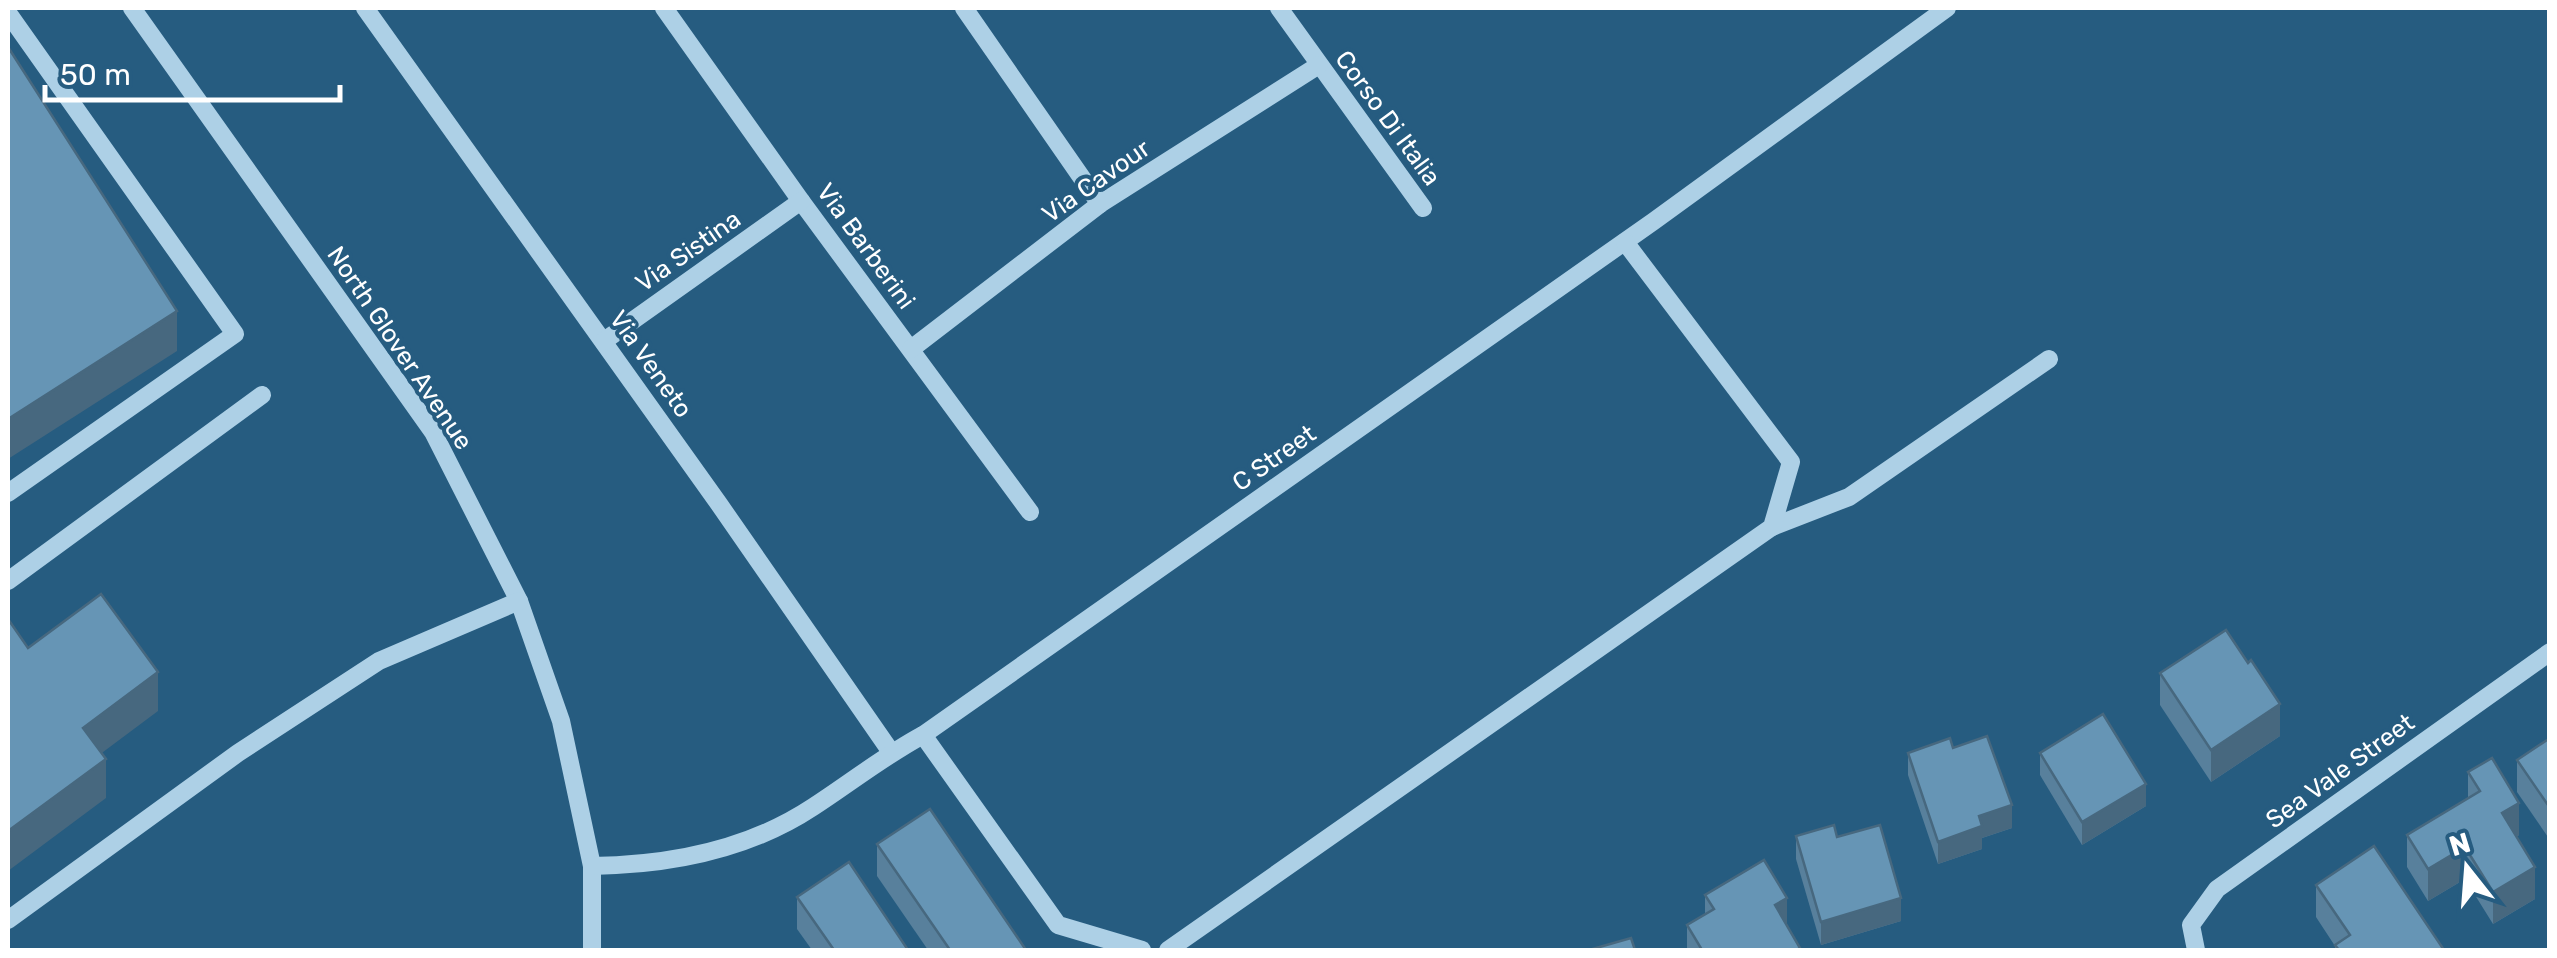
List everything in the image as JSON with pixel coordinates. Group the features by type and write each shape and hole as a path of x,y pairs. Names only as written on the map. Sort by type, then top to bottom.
{"street":[{"name":"North Glover Avenue","path":"132,8 433,432 519,601 561,721 592,866 592,950"},
{"name":"Via Veneto","path":"365,8 892,752"},
{"name":"Via Barberini","path":"664,8 1030,512"},
{"path":"964,8 1100,204"},
{"name":"Corso Di Italia","path":"1279,8 1423,208"},
{"name":"C Street","path":"592,866 667,862 741,842 811,809 923,735 1625,242 1947,8"},
{"path":"8,13 235,334 8,493"},
{"name":"Via Cavour","path":"911,349 1100,204 1319,65"},
{"name":"Via Sistina","path":"604,341 801,201"},
{"path":"1625,242 1792,462 1772,527"},
{"path":"1168,950 1772,527 1849,497 2049,359"},
{"path":"8,581 262,395"},
{"path":"8,920 238,753 379,661 519,601"},
{"name":"Sea Vale Street","path":"2196,950 2191,926 2217,890 2550,652"},
{"path":"923,735 1058,926 1142,950"}],"building":[{"path":"8,47 177,311 8,419"},
{"path":"101,594 158,672 83,728 106,759 8,831 8,619 28,648"},
{"path":"2226,630 2280,704 2211,750 2160,673"},
{"path":"2103,714 2146,784 2082,822 2040,753"},
{"path":"1987,736 2012,805 1979,816 1982,826 1938,842 1908,753 1950,738 1953,748"},
{"path":"2550,738 2550,808 2517,760"},
{"path":"2492,758 2519,803 2502,813 2535,867 2493,892 2465,847 2428,869 2407,835 2480,791 2468,772"},
{"path":"930,809 1026,950 950,950 877,844"},
{"path":"1834,825 1837,837 1880,825 1901,898 1821,922 1796,836"},
{"path":"2374,846 2444,950 2339,950 2335,945 2350,935 2316,885"},
{"path":"1764,860 1787,898 1775,905 1800,948 1702,950 1687,925 1714,909 1705,895"},
{"path":"849,862 908,950 834,950 797,897"},
{"path":"1631,938 1635,950 1589,950"}]}
